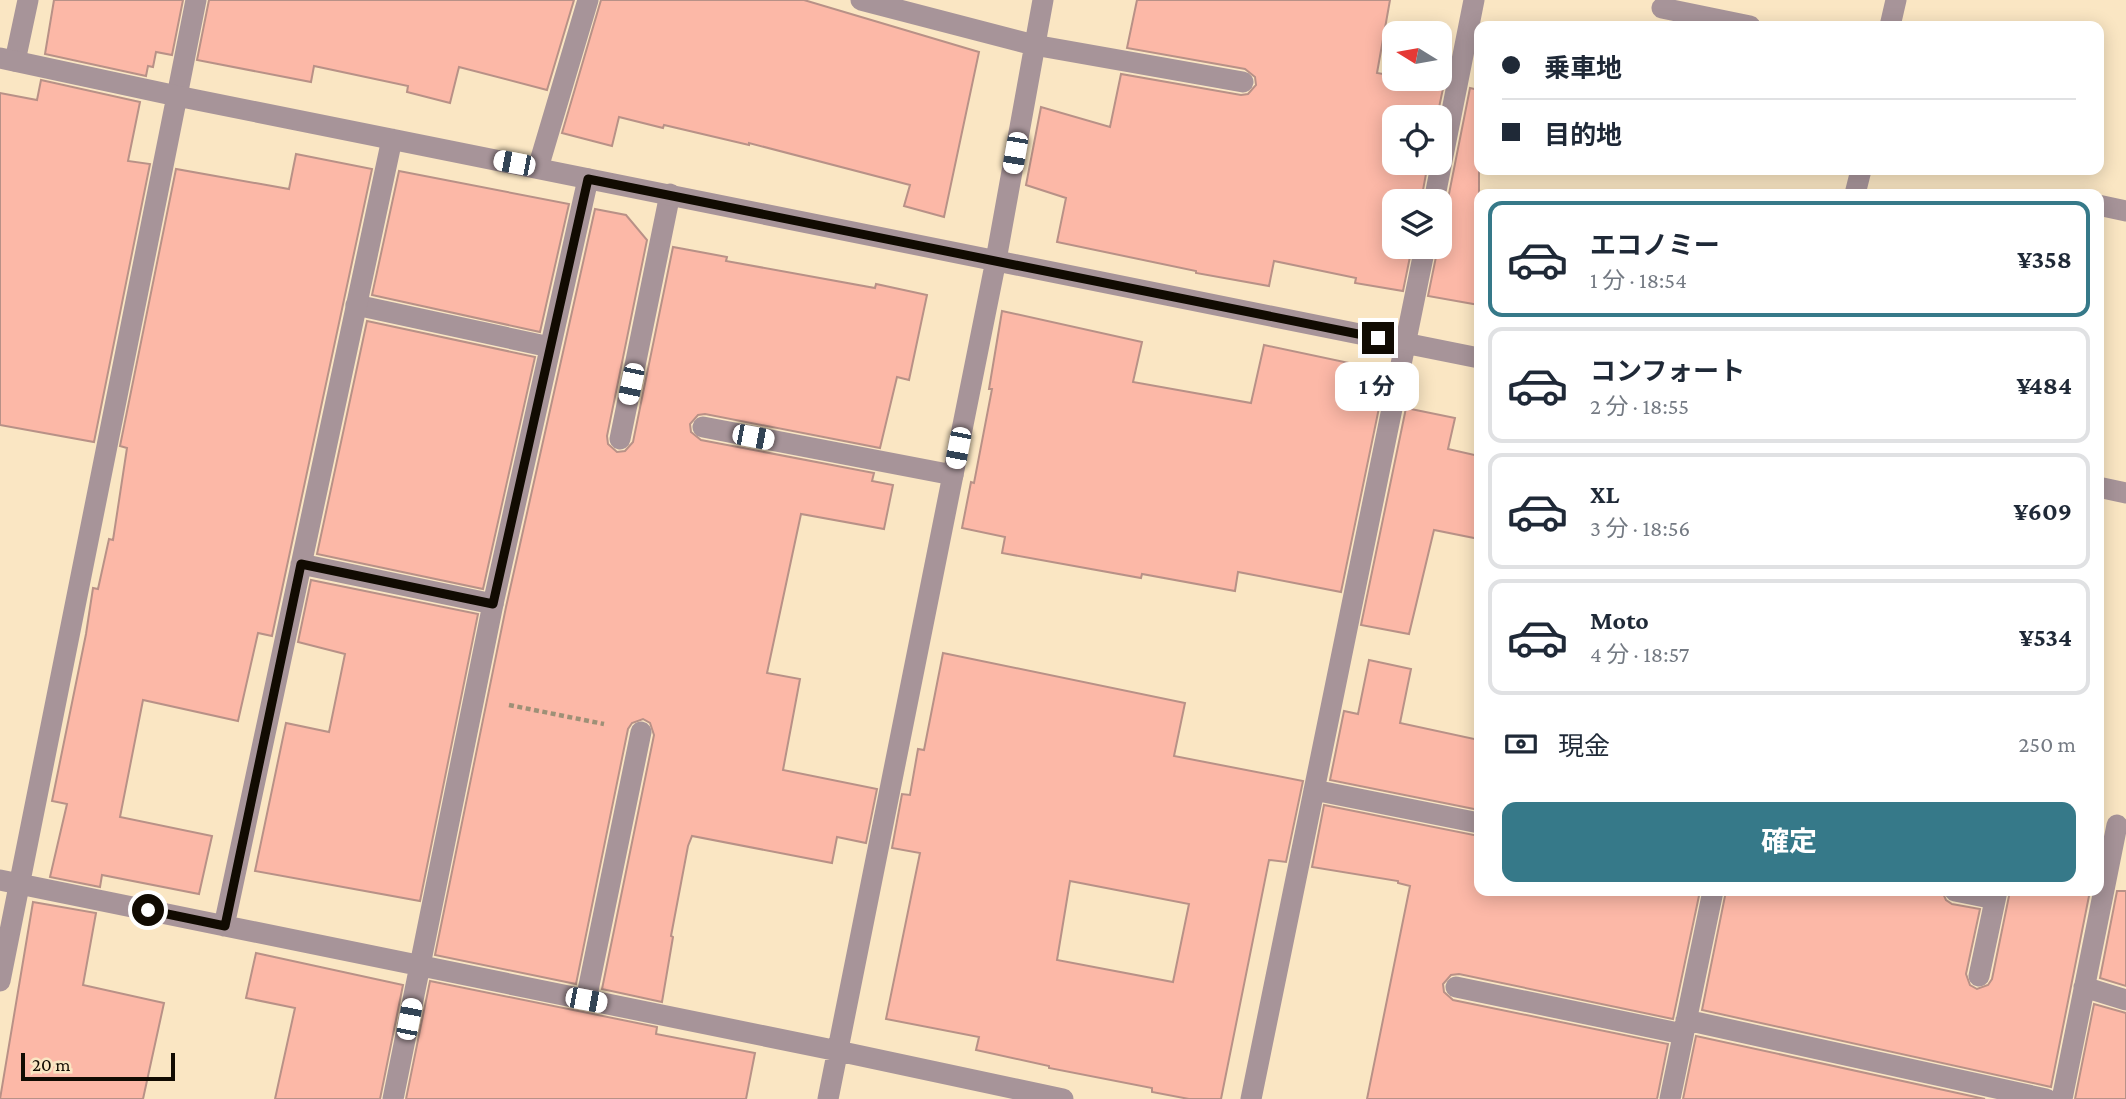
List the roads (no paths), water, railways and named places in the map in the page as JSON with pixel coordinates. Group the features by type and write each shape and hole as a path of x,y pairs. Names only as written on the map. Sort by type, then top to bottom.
{"street":[{"path":"28,0 7,60 1474,357"},
{"path":"0,981 10,882 196,0"},
{"path":"538,168 588,0"},
{"path":"861,0 1034,45 1242,82"},
{"path":"828,1099 996,260 1043,0"},
{"path":"1436,189 1474,0"},
{"path":"1891,21 1896,0"},
{"path":"1661,11 1720,21"},
{"path":"225,926 392,139"},
{"path":"393,1099 493,604 588,179"},
{"path":"620,439 670,194"},
{"path":"2104,206 2126,211"},
{"path":"1251,1099 1422,259"},
{"path":"356,306 550,347"},
{"path":"703,428 953,475"},
{"path":"2104,488 2126,493"},
{"path":"301,564 493,604"},
{"path":"586,1000 641,732"},
{"path":"1314,790 1474,822"},
{"path":"2104,889 2117,825"},
{"path":"10,882 1063,1099"},
{"path":"1670,1099 1712,896"},
{"path":"1979,976 1996,896"},
{"path":"2062,1099 2103,896"},
{"path":"1456,987 1685,1027 2046,1099"},
{"path":"2084,987 2126,1000"}]}
